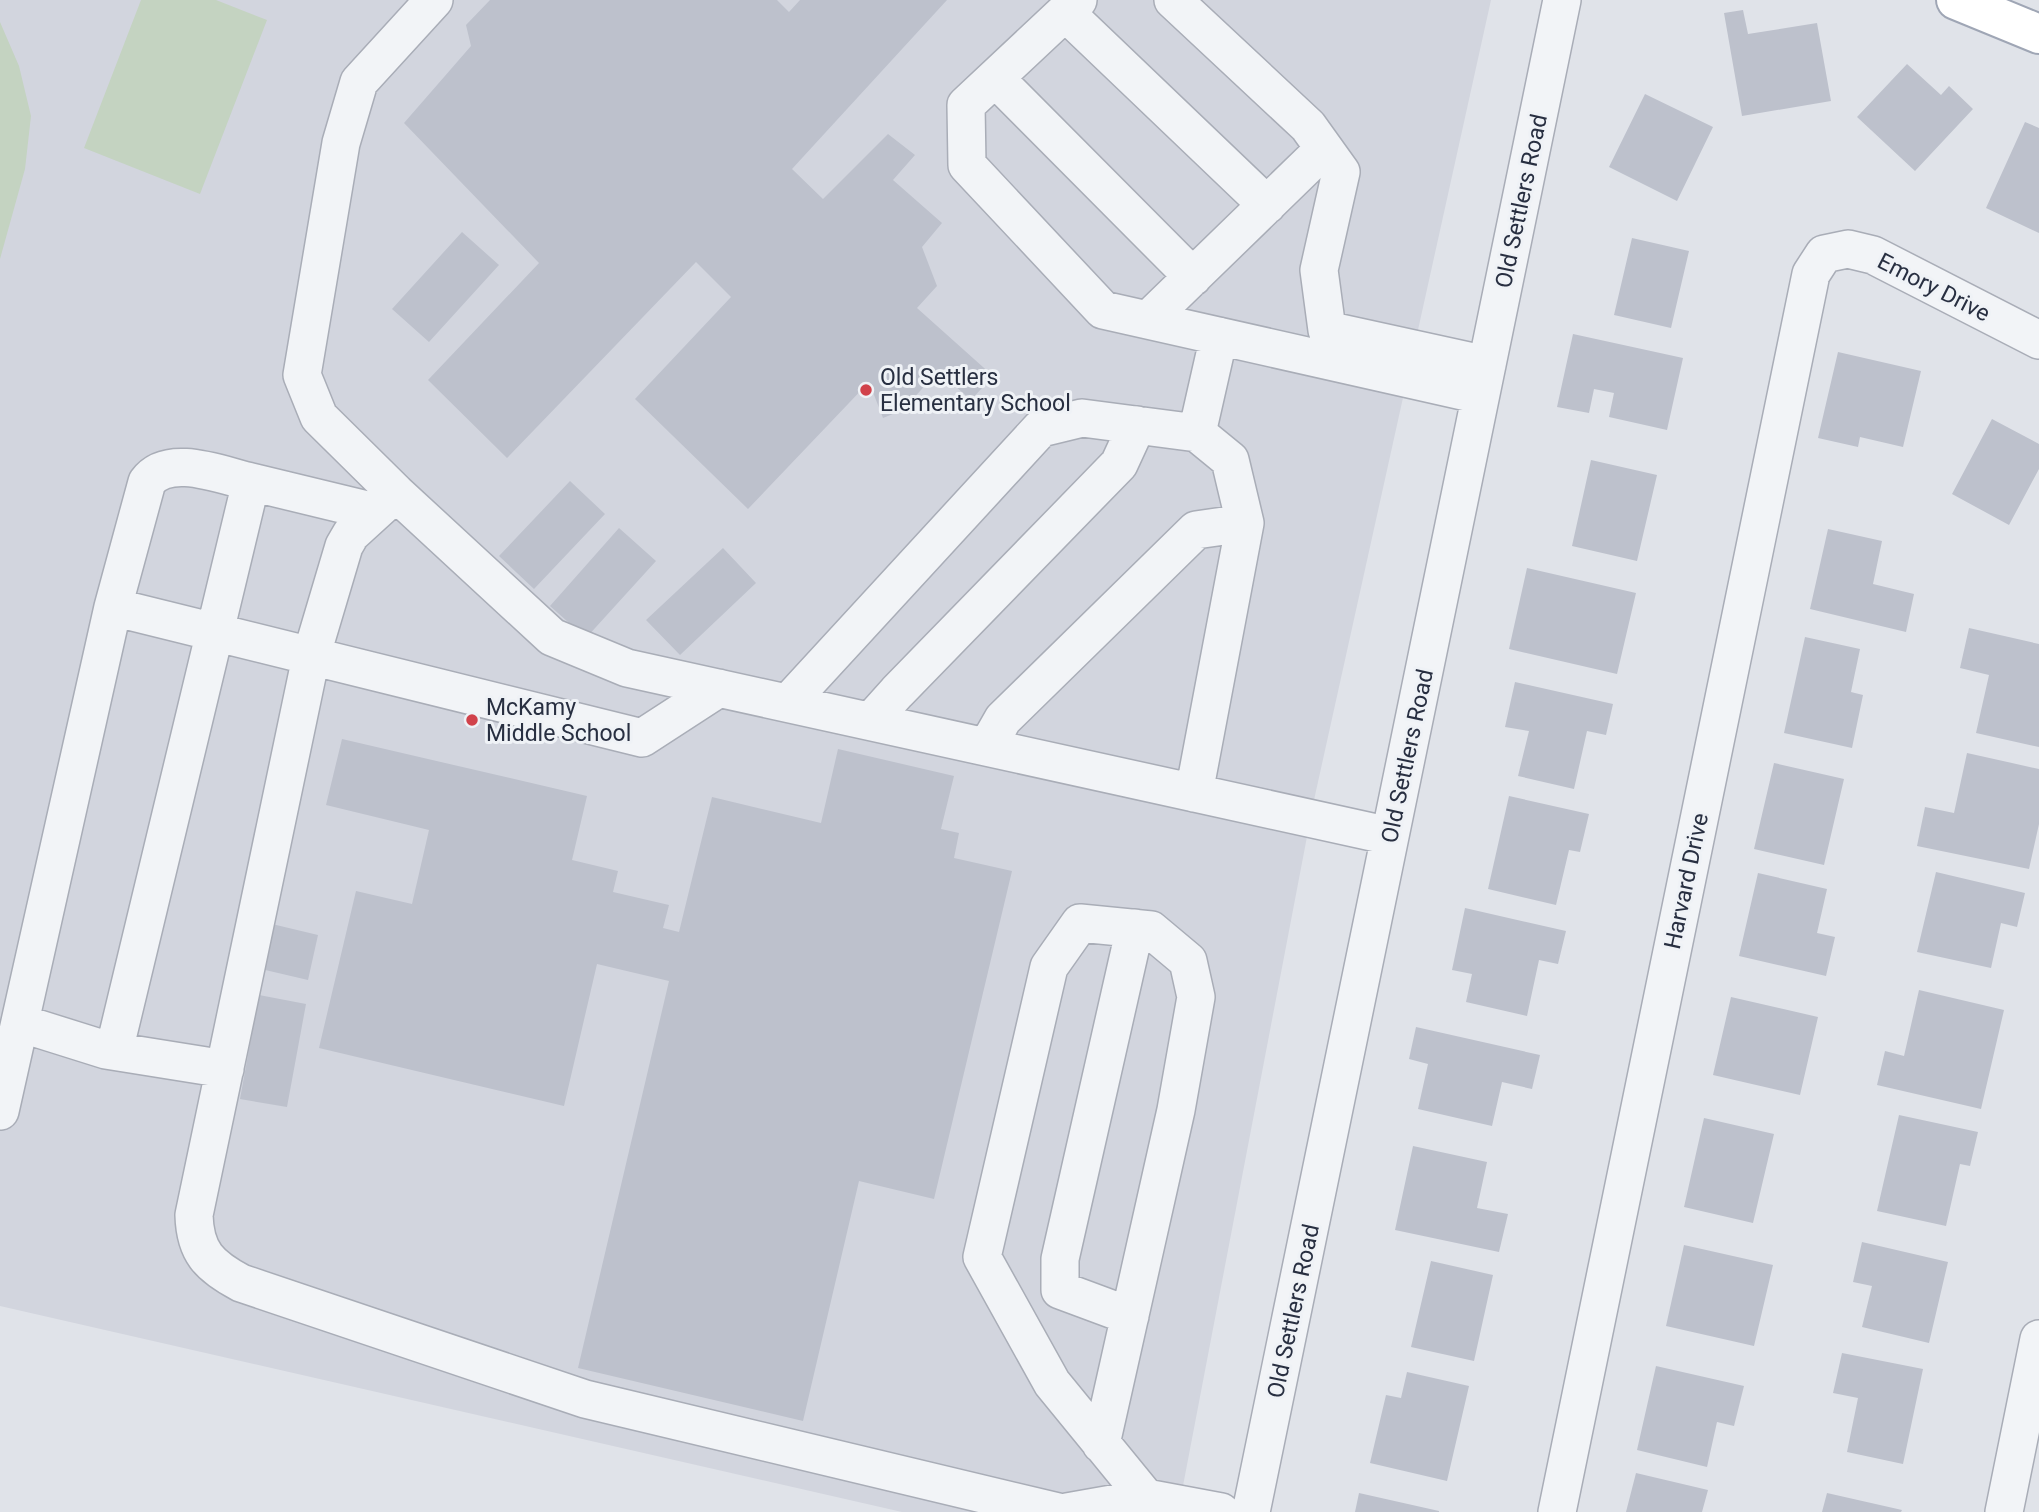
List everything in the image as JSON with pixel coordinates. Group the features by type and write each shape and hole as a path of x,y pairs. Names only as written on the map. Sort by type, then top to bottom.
{"main road":[{"path":"1956,0 2039,34"}],"street":[{"path":"434,0 359,82 341,143 302,375 319,417 385,503 552,637 627,668 1390,836"},
{"path":"1173,0 1308,126 1341,172 1319,270 1327,330 1484,380"},
{"name":"Old Settlers Road","path":"1251,1512 1562,0"},
{"path":"1267,205 1072,6 966,105 967,165 1103,310 1219,336 1484,380"},
{"path":"996,78 1193,276"},
{"path":"1148,320 1324,149"},
{"name":"Emory Drive","path":"1824,254 1848,249 1873,256 2039,340"},
{"name":"Harvard Drive","path":"1556,1512 1811,274 1824,254"},
{"path":"1197,433 1219,336"},
{"path":"788,703 1041,428 1082,418 1197,433 1230,460 1245,523 1194,793"},
{"path":"871,721 1119,464 1137,425"},
{"path":"0,1111 113,607 147,482 160,469 171,466 251,482 385,503"},
{"path":"114,1051 251,482"},
{"path":"385,503 351,534 339,558 311,657 194,1215 195,1234 201,1251 223,1274 254,1287 585,1399 1058,1512"},
{"path":"987,747 1003,719 1196,530 1245,523"},
{"path":"113,607 642,738 719,688"},
{"path":"1101,1444 1176,1110 1196,997 1188,961 1152,930 1080,923 1049,967 982,1257 1052,1383 1101,1444 1146,1498"},
{"path":"1130,1316 1060,1290 1060,1259 1135,928"},
{"path":"20,1023 114,1051 225,1069"},
{"path":"2004,1512 2035,1379 2039,1339"},
{"path":"1067,1512 1146,1498 1221,1512"}],"shaded area":[{"path":"0,0 1491,0 1314,800 1178,1512 902,1512 0,1306"}],"green space":[{"path":"141,0 216,0 267,20 200,194 84,148"},
{"path":"0,22 19,66 31,116 25,169 0,259"}],"building":[{"path":"490,0 777,0 789,12 800,0 947,0 792,169 823,199 888,134 915,155 893,180 942,223 922,247 937,286 917,308 993,376 971,400 938,371 903,410 883,418 869,382 748,509 635,399 731,297 696,262 507,458 428,380 539,263 404,123 471,46 466,25"},
{"path":"1743,10 1748,34 1817,23 1831,101 1742,116 1724,13"},
{"path":"1907,64 1941,95 1949,86 1973,109 1915,171 1857,117"},
{"path":"1645,94 1713,127 1677,201 1609,167"},
{"path":"2025,122 2039,128 2039,233 1986,208"},
{"path":"462,232 499,265 429,342 392,309"},
{"path":"1632,238 1689,251 1671,328 1614,315"},
{"path":"1573,334 1683,358 1667,430 1609,417 1614,393 1594,389 1589,413 1557,407"},
{"path":"1838,352 1921,371 1903,447 1860,437 1858,447 1818,438"},
{"path":"1992,419 2039,444 2039,469 2009,525 1952,494"},
{"path":"1591,460 1657,475 1637,561 1572,546"},
{"path":"570,481 605,514 534,589 499,556"},
{"path":"619,528 656,561 586,638 550,606"},
{"path":"1828,529 1882,541 1873,584 1914,594 1906,632 1810,609"},
{"path":"723,548 756,583 680,655 646,620"},
{"path":"1527,568 1636,593 1617,674 1509,649"},
{"path":"1969,628 2039,644 2039,747 1976,733 1989,675 1960,668"},
{"path":"1805,637 1860,649 1851,692 1863,695 1852,748 1784,733"},
{"path":"1515,682 1613,704 1606,735 1587,731 1574,789 1518,776 1529,731 1505,727"},
{"path":"342,739 587,796 572,860 618,871 613,892 669,905 663,928 679,932 712,797 821,823 838,749 954,776 941,829 959,833 954,858 1012,871 934,1199 859,1181 803,1421 578,1368 669,981 597,964 564,1106 319,1048 356,891 412,904 429,830 326,805"},
{"path":"1967,753 2039,769 2039,824 2029,869 1917,846 1925,807 1954,813"},
{"path":"1774,763 1844,779 1824,865 1754,849"},
{"path":"1509,796 1589,814 1580,852 1569,850 1556,905 1488,889"},
{"path":"1936,872 2025,893 2017,927 2001,923 1991,968 1917,952"},
{"path":"1758,873 1827,889 1817,933 1835,937 1826,976 1739,956"},
{"path":"1465,908 1566,931 1558,964 1539,960 1527,1016 1466,1002 1472,974 1452,970"},
{"path":"272,924 318,935 308,980 261,969"},
{"path":"1919,990 2004,1010 1981,1109 1877,1085 1885,1051 1904,1056"},
{"path":"259,995 306,1004 287,1107 240,1099"},
{"path":"1731,997 1818,1017 1800,1095 1713,1075"},
{"path":"1416,1027 1540,1055 1532,1089 1502,1082 1492,1126 1418,1109 1428,1064 1409,1059"},
{"path":"1899,1115 1978,1132 1970,1166 1960,1164 1946,1226 1877,1211"},
{"path":"1704,1118 1774,1134 1753,1223 1684,1207"},
{"path":"1413,1146 1487,1162 1477,1208 1508,1214 1499,1252 1395,1230"},
{"path":"1862,1242 1948,1262 1929,1343 1862,1327 1872,1286 1853,1282"},
{"path":"1684,1245 1773,1265 1754,1346 1666,1326"},
{"path":"1431,1261 1493,1275 1474,1361 1411,1347"},
{"path":"1842,1353 1923,1369 1903,1464 1847,1452 1858,1398 1833,1393"},
{"path":"1656,1366 1744,1386 1734,1426 1717,1422 1707,1467 1637,1450"},
{"path":"1407,1372 1469,1386 1447,1481 1370,1463 1386,1395 1401,1398"},
{"path":"1636,1473 1708,1490 1702,1512 1626,1512"},
{"path":"1359,1493 1439,1511 1439,1512 1355,1512"},
{"path":"1827,1493 1902,1510 1822,1512"}],"place":[{"name":"Old Settlers Elementary School","path":"866,390"},
{"name":"McKamy Middle School","path":"472,720"}]}
